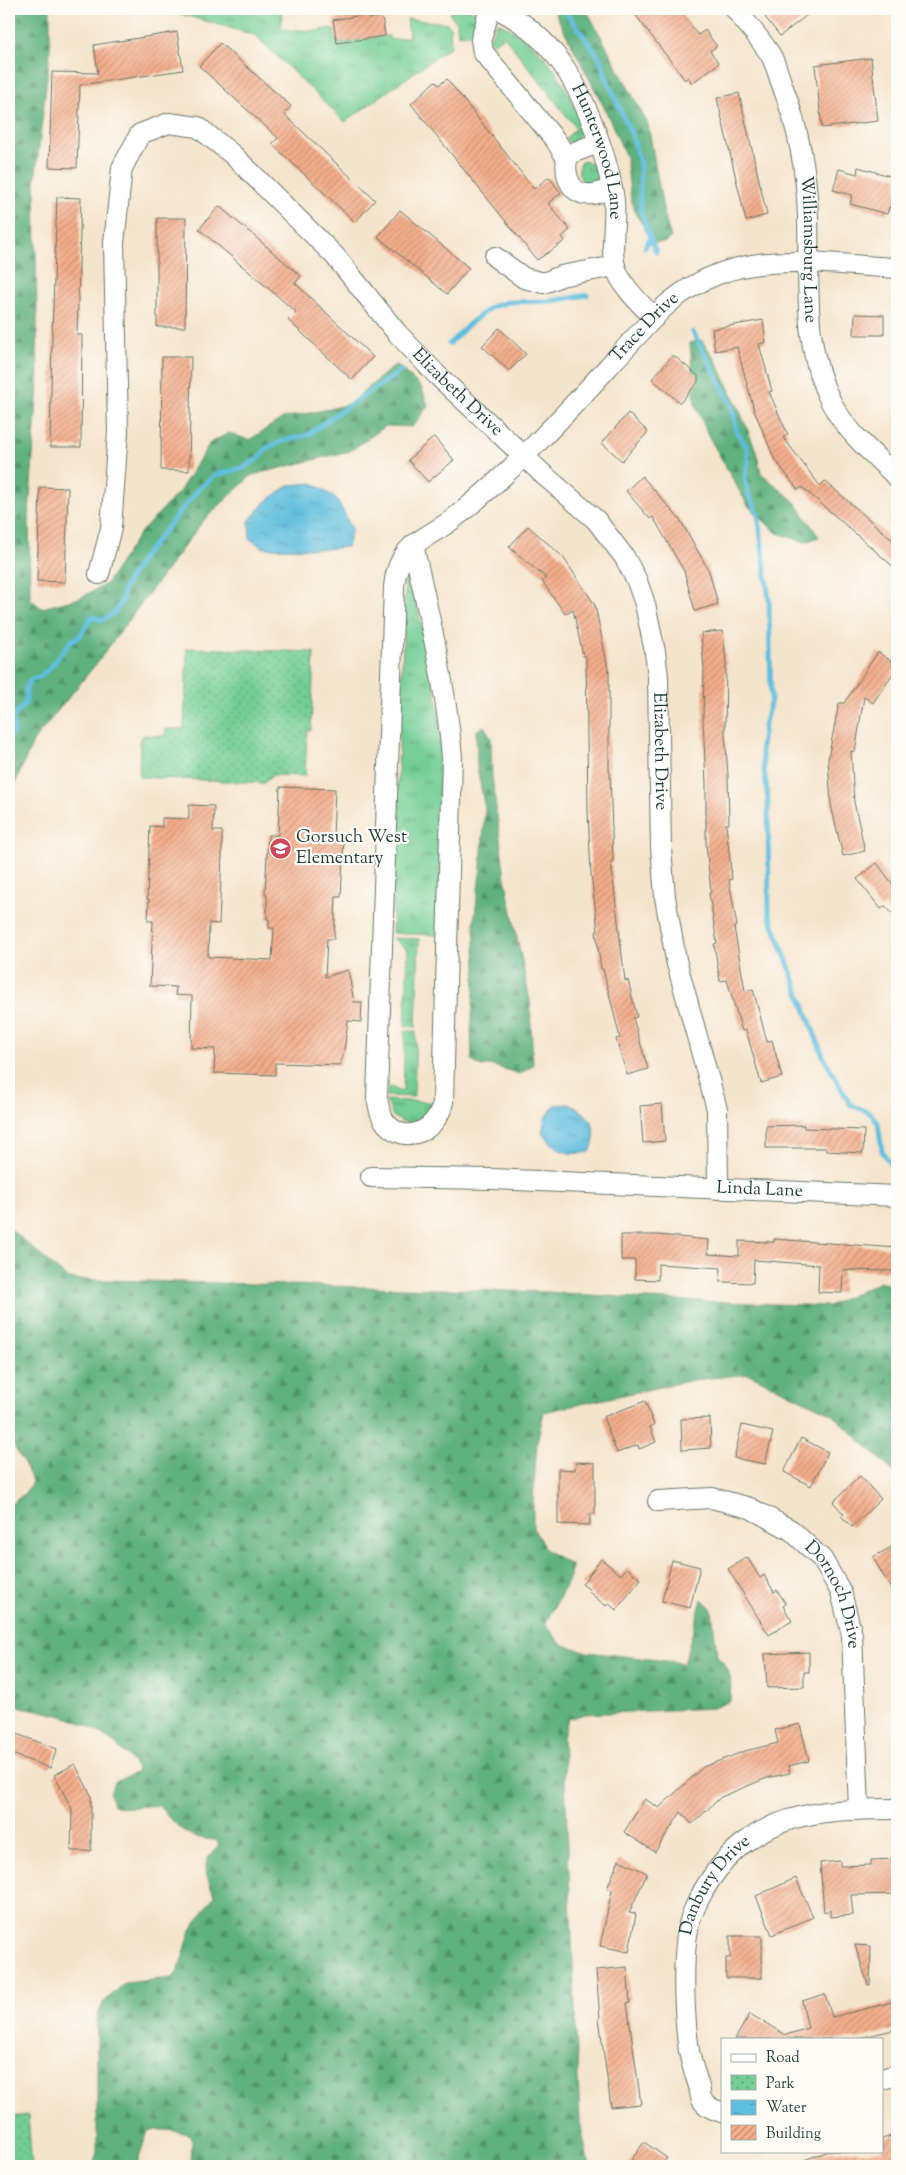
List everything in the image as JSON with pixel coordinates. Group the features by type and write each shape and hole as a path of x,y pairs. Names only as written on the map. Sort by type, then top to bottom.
{"street":[{"path":"490,9 481,39 483,52 556,141 567,159"},
{"name":"Hunterwood Lane","path":"498,9 527,28 558,58 569,75 591,120 612,189 615,212 615,266"},
{"name":"Williamsburg Lane","path":"735,9 771,55 788,98 802,152 808,219 810,336 822,382 832,404 850,428 897,477"},
{"name":"Elizabeth Drive","path":"99,574 111,528 118,432 114,242 122,168 140,134 169,123 198,127 233,155 334,256 397,333 437,375 596,520 612,540 637,580 651,628 658,677 661,848 665,897 676,960 716,1109 718,1189"},
{"path":"598,143 572,153 567,159 568,179 571,186 577,190 592,194 612,189"},
{"path":"495,257 524,278 544,283 560,276 615,266 627,287 654,318"},
{"name":"Trace Drive","path":"413,545 439,658 448,710 452,757 443,1102 434,1124 410,1135 392,1130 380,1112 377,1098 394,586 396,570 402,556 413,545 452,519 509,472 523,455 680,292 724,271 772,262 808,262 897,268"},
{"name":"Linda Lane","path":"371,1177 621,1184 897,1196"},
{"name":"Dornoch Drive","path":"658,1501 712,1498 750,1508 790,1530 822,1560 841,1592 852,1636 859,1809"},
{"name":"Danbury Drive","path":"721,2112 712,2109 701,2098 689,2050 685,1958 687,1934 692,1913 704,1890 731,1854 751,1838 772,1827 818,1813 859,1809 897,1809"},
{"path":"884,2078 897,2075"}],"green space":[{"path":"16,9 50,9 50,51 35,181 38,385 29,513 30,599 42,608 80,598 106,584 139,534 179,492 210,443 229,433 249,440 283,418 351,403 396,364 422,388 428,406 412,427 386,426 350,451 252,475 203,521 96,664 34,740 10,795 9,803 9,349 12,136 9,117 9,38"},
{"path":"163,9 282,9 281,29 317,31 332,28 332,31 335,31 338,43 385,36 389,36 389,40 409,37 407,19 447,23 450,27 451,46 345,122 255,35"},
{"path":"452,9 468,9 475,12 478,22 474,33 458,35 457,22 450,15"},
{"path":"553,9 586,9 648,124 664,214 671,237 666,242 655,243 636,215 631,200 626,157 605,109"},
{"path":"498,23 507,27 540,52 558,74 572,100 584,129 575,141 569,143 566,138 576,128 504,36 492,44 490,37"},
{"path":"586,161 596,165 599,176 593,183 587,184 579,174 581,162"},
{"path":"701,340 715,358 738,407 756,450 761,473 795,502 819,537 805,542 777,533 748,506 709,437 695,404 690,343"},
{"path":"409,578 411,579 434,683 444,750 438,935 392,933 405,583"},
{"path":"187,648 314,652 311,730 307,731 305,776 273,775 264,783 139,777 140,738 144,735 165,736 166,729 184,729"},
{"path":"484,726 491,738 492,776 505,878 530,1001 533,1065 520,1074 490,1065 481,1067 472,1061 471,1029 476,967 474,923 485,809 477,767 476,731"},
{"path":"392,938 419,939 416,1027 405,1026 408,950"},
{"path":"405,1031 416,1031 414,1097 386,1096 388,1088 391,1087 401,1092 403,1090"},
{"path":"386,1100 431,1102 432,1108 424,1117 409,1123 393,1116"},
{"path":"9,1228 68,1279 547,1292 648,1299 828,1306 880,1282 897,1287 897,1475 832,1414 749,1374 693,1380 544,1412 537,1442 533,1528 546,1550 571,1565 570,1578 545,1624 561,1644 587,1652 684,1663 702,1599 712,1609 717,1656 726,1666 731,1682 730,1701 713,1708 585,1714 568,1719 563,1736 580,2122 589,2166 191,2166 192,2141 190,2135 164,2130 148,2131 136,2166 93,2166 97,2153 97,2017 104,2002 125,1983 171,1978 178,1972 191,1930 214,1896 206,1873 206,1863 209,1856 219,1846 217,1840 190,1835 184,1831 159,1806 119,1807 113,1805 110,1793 115,1781 136,1773 137,1768 121,1749 102,1734 70,1718 9,1703 9,1506 25,1493 32,1482 9,1436"},
{"path":"28,2115 32,2166 9,2166 9,2117"}],"water":[{"path":"313,483 337,499 352,529 347,547 326,549 264,548 250,539 249,521 264,503 289,485"},
{"path":"569,1104 583,1112 592,1123 594,1136 590,1152 568,1153 553,1145 542,1133 545,1118 555,1105"}],"building":[{"path":"631,9 678,9 698,35 705,30 717,46 710,51 719,63 692,83 688,77 685,80"},
{"path":"776,9 815,9 780,36 765,17"},
{"path":"368,14 368,19 382,16 385,36 337,43 333,20"},
{"path":"177,32 183,70 80,85 77,168 49,167 52,72 98,73 94,45"},
{"path":"220,43 291,106 284,114 375,200 355,222 272,144 278,138 199,66"},
{"path":"871,58 878,121 822,128 815,65"},
{"path":"447,79 534,189 549,177 561,193 548,203 570,230 562,237 565,241 537,260 411,104 435,81 439,85"},
{"path":"739,93 767,215 746,221 717,98"},
{"path":"858,167 897,178 897,210 889,207 887,214 850,204 852,195 833,190 839,169 857,174"},
{"path":"57,197 81,198 77,335 82,335 81,447 50,447"},
{"path":"219,206 301,276 295,283 373,357 352,380 288,320 296,312 199,229"},
{"path":"400,210 469,268 447,294 378,237"},
{"path":"157,218 186,218 185,327 157,327"},
{"path":"855,314 884,315 884,335 854,335"},
{"path":"763,320 766,342 759,344 772,391 769,392 788,435 783,437 820,486 825,481 897,544 897,570 802,487 798,490 774,458 754,410 737,347 715,351 712,329"},
{"path":"499,328 526,354 509,371 482,346"},
{"path":"673,355 698,376 698,382 680,403 652,379"},
{"path":"162,357 191,357 189,471 161,470"},
{"path":"628,413 648,432 622,461 602,443"},
{"path":"434,437 454,460 428,482 408,460"},
{"path":"642,476 681,521 709,571 718,604 695,611 684,571 653,517 650,519 626,491"},
{"path":"40,487 68,488 65,582 37,581"},
{"path":"528,526 563,557 595,605 609,673 609,772 613,862 611,862 625,981 628,980 637,1017 633,1018 648,1069 627,1075 616,1039 620,1038 603,969 601,969 596,932 598,931 591,874 588,812 586,656 583,656 573,609 565,614 542,581 546,578 509,547"},
{"path":"723,631 726,663 725,734 729,824 726,824 732,879 729,880 737,926 734,927 745,991 753,989 767,1042 772,1040 782,1077 761,1083 746,1030 742,1031 727,980 720,981 714,944 717,943 709,893 711,892 706,844 703,719 704,669 701,633"},
{"path":"878,652 897,665 897,667 873,703 864,697 855,752 851,751 854,802 865,851 843,856 831,805 828,759 839,703 844,703"},
{"path":"280,787 335,789 333,837 344,837 341,897 336,897 334,939 327,939 325,977 348,970 354,1002 362,1002 361,1022 348,1021 340,1065 275,1063 275,1075 214,1073 215,1049 191,1048 192,996 175,995 176,987 150,986 153,921 148,921 149,899 147,899 150,826 162,827 162,818 189,819 189,805 214,806 213,831 222,831 222,855 219,924 209,923 208,957 272,960 274,928 269,928 267,894 265,894 268,835 278,835"},
{"path":"877,863 897,890 897,918 885,906 881,909 857,879"},
{"path":"662,1104 665,1141 643,1143 640,1106"},
{"path":"804,1125 804,1128 864,1130 863,1153 826,1151 826,1148 766,1148 766,1126"},
{"path":"621,1235 658,1235 709,1240 708,1254 739,1256 739,1241 774,1242 774,1239 897,1248 897,1271 843,1270 842,1293 818,1292 819,1265 754,1260 753,1283 720,1282 721,1268 658,1264 658,1280 635,1279 635,1260 621,1260"},
{"path":"645,1401 654,1425 650,1427 656,1442 639,1449 638,1445 617,1453 603,1417"},
{"path":"710,1418 711,1448 682,1450 681,1419"},
{"path":"742,1425 773,1432 765,1464 734,1458"},
{"path":"801,1438 828,1452 811,1486 784,1472"},
{"path":"576,1462 595,1463 595,1514 590,1514 590,1525 558,1524 558,1469 575,1470"},
{"path":"860,1476 881,1499 852,1527 841,1516 844,1514 833,1502"},
{"path":"897,1544 897,1600 873,1557"},
{"path":"747,1557 760,1578 764,1575 774,1592 777,1590 786,1604 783,1606 792,1621 769,1635 728,1569"},
{"path":"601,1559 621,1575 627,1568 641,1579 616,1610 608,1603 606,1606 582,1584"},
{"path":"672,1560 700,1567 690,1608 662,1601"},
{"path":"809,1652 809,1672 804,1672 804,1687 767,1688 765,1654"},
{"path":"800,1724 809,1761 788,1766 790,1773 767,1778 721,1797 692,1824 681,1812 655,1852 624,1832 645,1799 659,1808 703,1767 745,1751 778,1743 775,1730"},
{"path":"9,1731 57,1749 50,1768 9,1753"},
{"path":"75,1764 91,1795 91,1851 71,1851 72,1809 54,1775"},
{"path":"897,1859 897,1894 851,1895 853,1915 830,1917 830,1910 824,1912 820,1863 840,1861 840,1866 871,1865 871,1860"},
{"path":"619,1860 647,1873 629,1913 636,1914 629,1952 600,1946 612,1890 607,1888"},
{"path":"796,1878 813,1917 772,1935 756,1896"},
{"path":"730,1936 762,1936 762,1978 726,1978 726,1958 730,1958"},
{"path":"855,1945 871,1946 870,1985 868,1985"},
{"path":"627,1967 630,2003 627,2003 641,2104 611,2107 599,2018 596,1970"},
{"path":"825,1994 832,2017 897,2001 897,2029 860,2038 736,2038 750,2014 786,2035 808,2028 802,2001"},
{"path":"897,2134 897,2164 891,2166 793,2166 793,2164 826,2152 884,2152 884,2138"},
{"path":"644,2142 667,2158 661,2166 627,2166"}],"waterway":[{"path":"564,9 601,60 606,77 633,138 640,164 640,206 645,225 656,252"},
{"path":"645,247 650,238"},
{"path":"449,344 469,324 491,307 508,302 551,301 587,295"},
{"path":"693,332 732,406 737,432 747,448 748,461 745,477 748,493 758,514 769,600 771,700 764,726 761,748 768,799 769,914 823,1056 850,1104 870,1113 878,1123 882,1151 894,1170"},
{"path":"9,738 14,730 12,719 26,702 26,689 30,680 41,676 53,664 71,641 80,636 91,617 103,620 114,613 122,601 123,589 143,557 195,493 215,475 243,468 258,459 267,448 283,441 308,435 401,371"}],"place":[{"name":"Gorsuch West Elementary","path":"280,848"}]}
